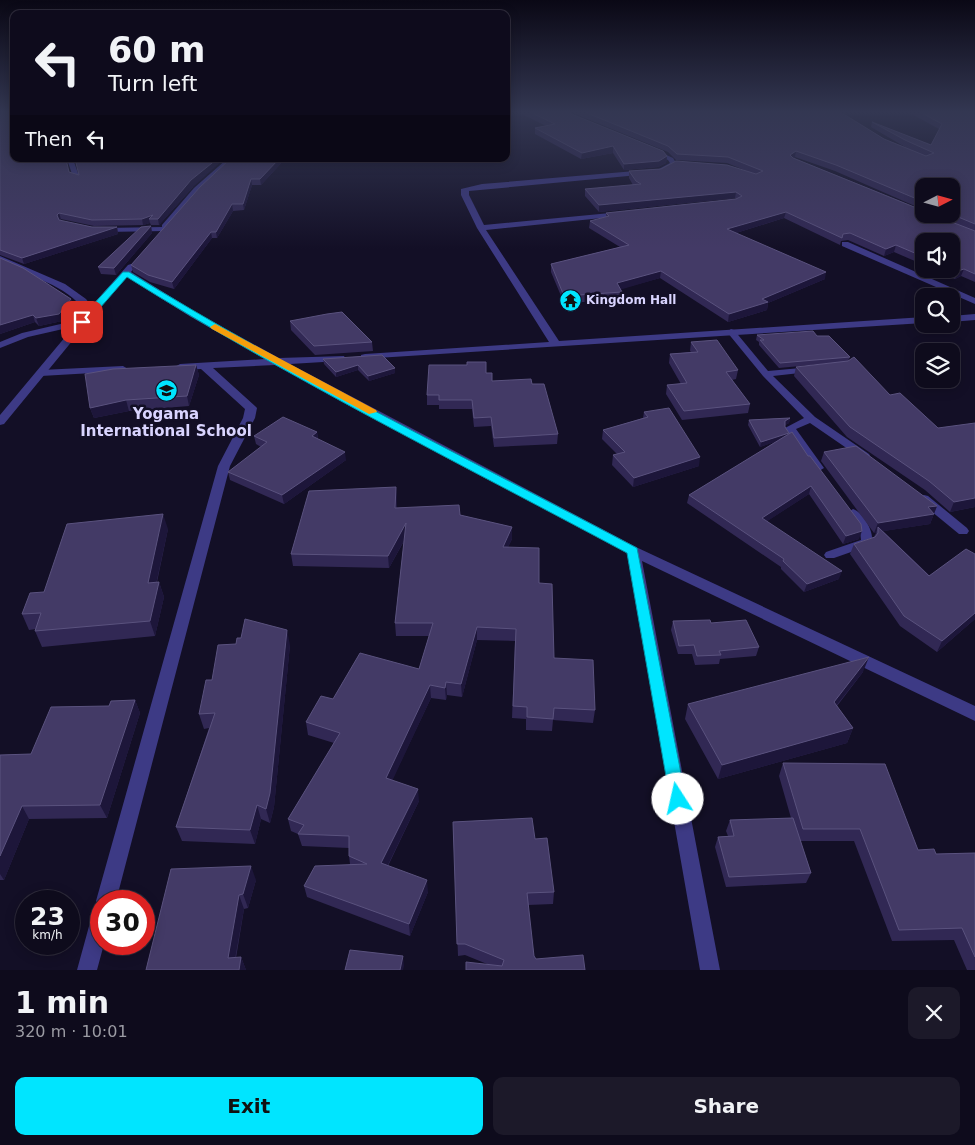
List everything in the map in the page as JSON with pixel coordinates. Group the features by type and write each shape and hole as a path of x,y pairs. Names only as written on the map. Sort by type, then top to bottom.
{"street":[{"path":"556,345 481,228 465,195 466,190 482,186 660,171 670,167 673,163 668,158"},
{"path":"71,162 77,177"},
{"path":"157,236 197,190 227,162"},
{"path":"481,228 628,213"},
{"path":"0,422 82,322 138,258"},
{"path":"0,259 72,290 86,303 91,312"},
{"path":"126,273 194,315 278,362 632,551 975,714"},
{"path":"960,319 975,318"},
{"path":"165,367 556,345 915,321"},
{"path":"109,890 224,466 249,418 251,408 204,366"},
{"path":"40,373 136,369"},
{"path":"632,551 710,970"},
{"path":"87,970 91,955"}],"lane":[{"path":"673,163 682,163"},
{"path":"94,230 163,229"},
{"path":"845,244 975,301"},
{"path":"0,345 26,335 82,322"},
{"path":"731,332 766,374 811,419 871,460"},
{"path":"766,374 815,368"},
{"path":"811,419 793,425 790,428 791,432 827,479"},
{"path":"912,489 963,531"},
{"path":"830,555 867,542 866,531 844,501"}],"building":[{"path":"0,158 10,158 10,162 67,162 69,172 79,175 76,162 213,162 191,180 158,219 149,219 153,215 142,219 92,220 59,213 57,215 59,220 92,227 117,227 22,258 0,250"},
{"path":"620,158 663,158 659,161 624,164"},
{"path":"731,158 794,158 915,207 915,223 954,223 975,231 975,274 964,269 960,270 960,233 915,233 915,253 896,245 886,249 850,233 843,234 842,238 786,212 727,229 826,272 762,299 768,302 729,314 661,271 617,283 622,292 564,296 551,264 629,245 590,221 609,216 606,213 736,199 742,196 736,192 599,205 585,189 641,184 636,181 629,171 661,169 676,161 727,165 756,174 763,171"},
{"path":"817,158 975,158 975,224 960,218 960,178 915,178 915,198"},
{"path":"227,162 276,162 260,179 251,179 243,204 232,204 216,232 211,232 172,282 148,275 131,265 200,187"},
{"path":"151,226 114,268 98,267 141,227"},
{"path":"0,258 23,268 71,299 59,314 36,318 33,315 0,325"},
{"path":"342,312 372,342 314,346 290,321 327,314"},
{"path":"813,331 817,336 829,336 850,357 780,363 760,340 764,340 757,335"},
{"path":"717,340 738,370 726,372 750,404 684,411 667,385 687,383 670,354 698,352 691,342"},
{"path":"382,355 395,368 368,376 358,365 336,372 323,359"},
{"path":"854,357 890,395 900,393 938,428 975,423 975,498 954,502 929,481 850,427 796,367 848,361"},
{"path":"467,362 486,362 486,373 492,373 492,381 531,379 532,384 544,384 558,434 494,438 491,417 474,418 472,400 439,400 439,395 427,395 429,365 467,365"},
{"path":"196,365 187,396 126,400 90,408 85,374 113,369"},
{"path":"669,408 700,457 634,478 613,455 625,452 603,430 648,417 644,412"},
{"path":"283,417 317,432 312,436 345,452 282,495 228,472 267,442 254,436"},
{"path":"790,418 785,421 785,427 789,433 761,442 749,420"},
{"path":"792,432 808,456 810,456 861,524 862,531 846,536 811,486 762,518 842,571 807,584 783,561 784,559 689,495"},
{"path":"856,446 937,506 928,507 934,514 878,523 824,452"},
{"path":"396,487 395,508 459,505 460,515 512,527 503,547 539,548 539,583 552,584 554,658 593,660 595,710 554,708 553,719 527,717 527,707 513,706 516,629 477,627 461,684 446,682 445,688 430,685 386,778 418,789 381,863 427,880 409,924 304,886 315,866 367,864 349,856 349,836 298,834 304,825 288,819 340,733 306,722 321,696 333,699 360,653 419,669 433,623 395,623 406,523 388,556 291,554 309,491"},
{"path":"163,514 148,583 159,582 150,621 35,631 41,613 22,614 30,593 44,592 67,524"},
{"path":"878,527 929,576 966,549 975,554 975,613 942,641 904,616 854,544 875,537 878,533"},
{"path":"245,619 287,630 270,793 266,809 257,805 250,830 176,827 215,713 199,714 206,680 212,680 218,645 236,644 237,638 241,638"},
{"path":"710,620 711,623 746,620 759,647 719,651 721,655 697,656 694,645 679,646 673,621"},
{"path":"869,657 834,702 853,728 722,765 688,704"},
{"path":"135,700 100,805 22,806 0,856 0,755 31,754 51,707 109,706 111,701"},
{"path":"783,763 885,764 918,850 934,849 936,854 975,853 975,957 962,928 899,930 860,829 803,829"},
{"path":"532,818 535,839 547,838 554,892 527,893 534,956 536,959 583,955 585,970 466,970 466,962 502,966 504,960 465,944 457,944 453,822"},
{"path":"793,818 811,873 729,877 718,837 734,836 730,820"},
{"path":"251,866 243,894 239,895 228,958 241,957 239,970 146,970 150,955 155,955 155,934 171,869"},
{"path":"350,950 403,956 400,970 345,970"}],"slow traffic":[{"path":"215,327 372,412"}],"place":[{"name":"Kingdom Hall","path":"570,300"},
{"name":"Yogama International School","path":"166,391"}],"route":[{"path":"82,322 126,273 194,315 278,362 632,551 678,799"}]}
